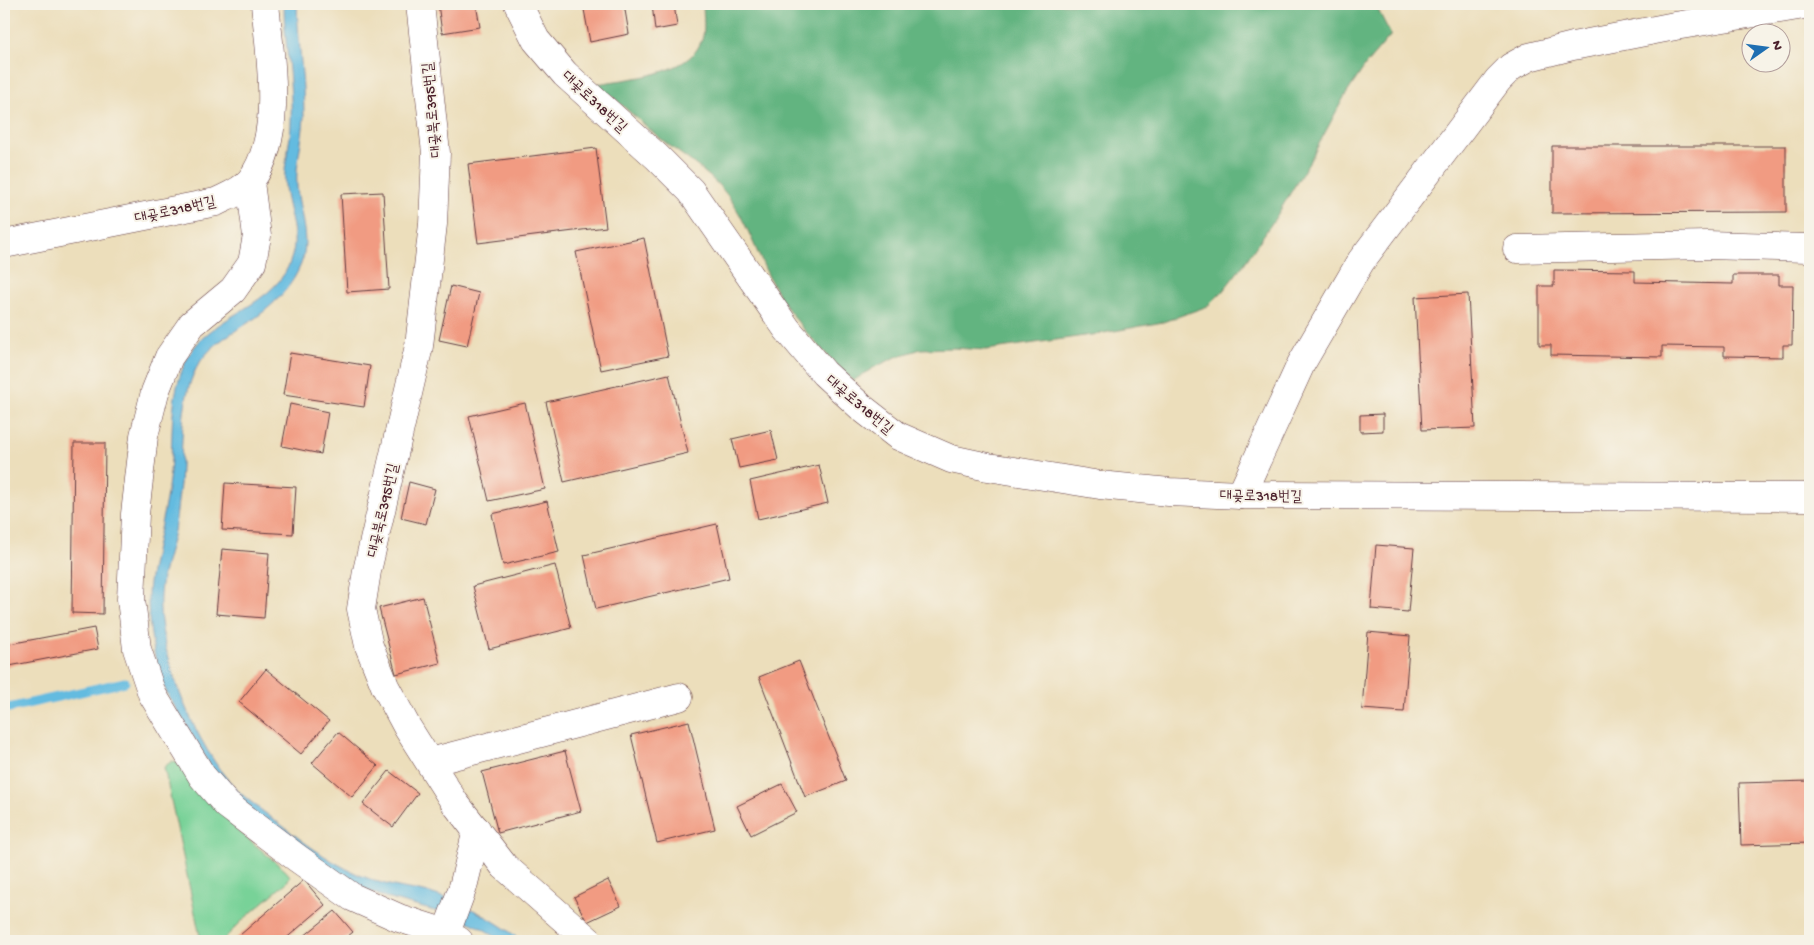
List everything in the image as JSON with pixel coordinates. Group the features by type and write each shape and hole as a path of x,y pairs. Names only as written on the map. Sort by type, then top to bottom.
{"street":[{"name":"대곶로318번길","path":"4,244 216,202 233,194 250,182 261,164 270,134 272,86 264,4"},
{"name":"대곶북로395번길","path":"420,4 436,152 433,224 419,346 367,571 361,609 369,646 385,686 407,727 455,803 504,866 589,941"},
{"name":"대곶로318번길","path":"518,4 536,40 565,74 657,157 691,191 788,330 824,373 862,408 898,436 951,460 1110,486 1169,492 1241,495 1810,497"},
{"path":"1241,495 1301,364 1361,261 1492,88 1511,67 1529,57 1582,44 1810,4"},
{"path":"250,182 256,236 252,263 233,290 192,324 169,357 155,392 144,436 135,514 131,599 137,649 152,694 202,776 227,805 352,897 399,918 451,932 476,830"},
{"path":"1517,250 1707,245 1808,248 1810,250"},
{"path":"430,762 679,697"}],"green space":[{"path":"703,4 1375,4 1391,35 1367,63 1343,99 1312,157 1276,217 1244,264 1222,292 1208,306 1163,322 1098,334 986,350 954,348 921,349 896,357 873,368 853,381 812,339 793,316 771,281 733,203 719,185 657,136 597,84 656,74 683,62 694,53 703,38"},
{"path":"172,761 180,763 234,827 290,876 287,882 245,918 222,941 201,941 164,767"}],"water":[{"path":"284,4 297,4 304,117 298,160 297,187 305,249 299,268 289,286 275,302 251,321 223,339 205,355 193,375 188,389 183,421 180,484 175,525 160,595 161,618 172,671 194,725 208,751 222,772 248,800 314,849 347,869 378,882 433,894 457,903 491,920 522,941 500,941 486,931 453,916 397,901 363,888 340,875 304,849 243,810 231,799 221,784 174,706 158,669 152,639 148,594 170,472 173,414 177,386 188,357 199,342 212,330 274,287 285,273 294,247 293,229 285,186 285,170 291,130 291,107"}],"building":[{"path":"438,4 476,4 480,27 442,33"},
{"path":"583,4 624,4 629,34 590,42"},
{"path":"652,4 674,4 677,26 655,30"},
{"path":"1552,146 1786,146 1786,212 1552,213"},
{"path":"596,148 606,227 478,243 468,164"},
{"path":"383,192 389,289 347,292 341,194"},
{"path":"644,238 668,356 601,370 576,252"},
{"path":"1554,270 1635,271 1635,282 1733,284 1733,275 1779,275 1779,285 1793,285 1792,345 1783,345 1783,357 1724,356 1724,347 1662,346 1662,357 1551,355 1551,345 1539,345 1539,286 1554,286"},
{"path":"451,286 479,293 467,346 439,340"},
{"path":"1468,294 1475,428 1422,430 1415,297"},
{"path":"290,353 370,366 364,407 283,395"},
{"path":"669,374 688,453 564,482 546,402"},
{"path":"525,403 545,489 489,501 469,416"},
{"path":"290,404 328,412 321,454 282,446"},
{"path":"1383,414 1383,431 1360,432 1360,415"},
{"path":"771,430 778,460 739,468 732,439"},
{"path":"74,443 105,443 103,614 72,613"},
{"path":"819,465 828,503 758,519 750,481"},
{"path":"409,482 435,489 426,524 401,518"},
{"path":"225,483 296,487 293,534 222,530"},
{"path":"547,501 559,552 503,565 492,514"},
{"path":"717,524 729,578 596,609 584,555"},
{"path":"1376,545 1414,548 1408,612 1371,609"},
{"path":"222,549 269,553 264,618 216,614"},
{"path":"555,565 571,628 489,649 473,586"},
{"path":"423,597 440,663 396,674 379,608"},
{"path":"94,628 98,649 4,667 4,645"},
{"path":"1368,632 1410,636 1404,712 1362,709"},
{"path":"799,661 846,781 805,797 759,677"},
{"path":"266,669 329,721 301,754 239,702"},
{"path":"689,721 715,829 657,843 631,735"},
{"path":"338,732 378,766 352,797 312,763"},
{"path":"565,751 581,811 498,833 482,772"},
{"path":"389,771 418,793 393,827 363,804"},
{"path":"1810,781 1810,843 1741,845 1739,783"},
{"path":"782,784 797,812 751,835 737,806"},
{"path":"304,880 325,905 283,941 233,941"},
{"path":"608,880 621,906 587,922 574,897"},
{"path":"335,911 353,932 342,941 298,941"}],"waterway":[{"path":"4,709 125,682"}]}
